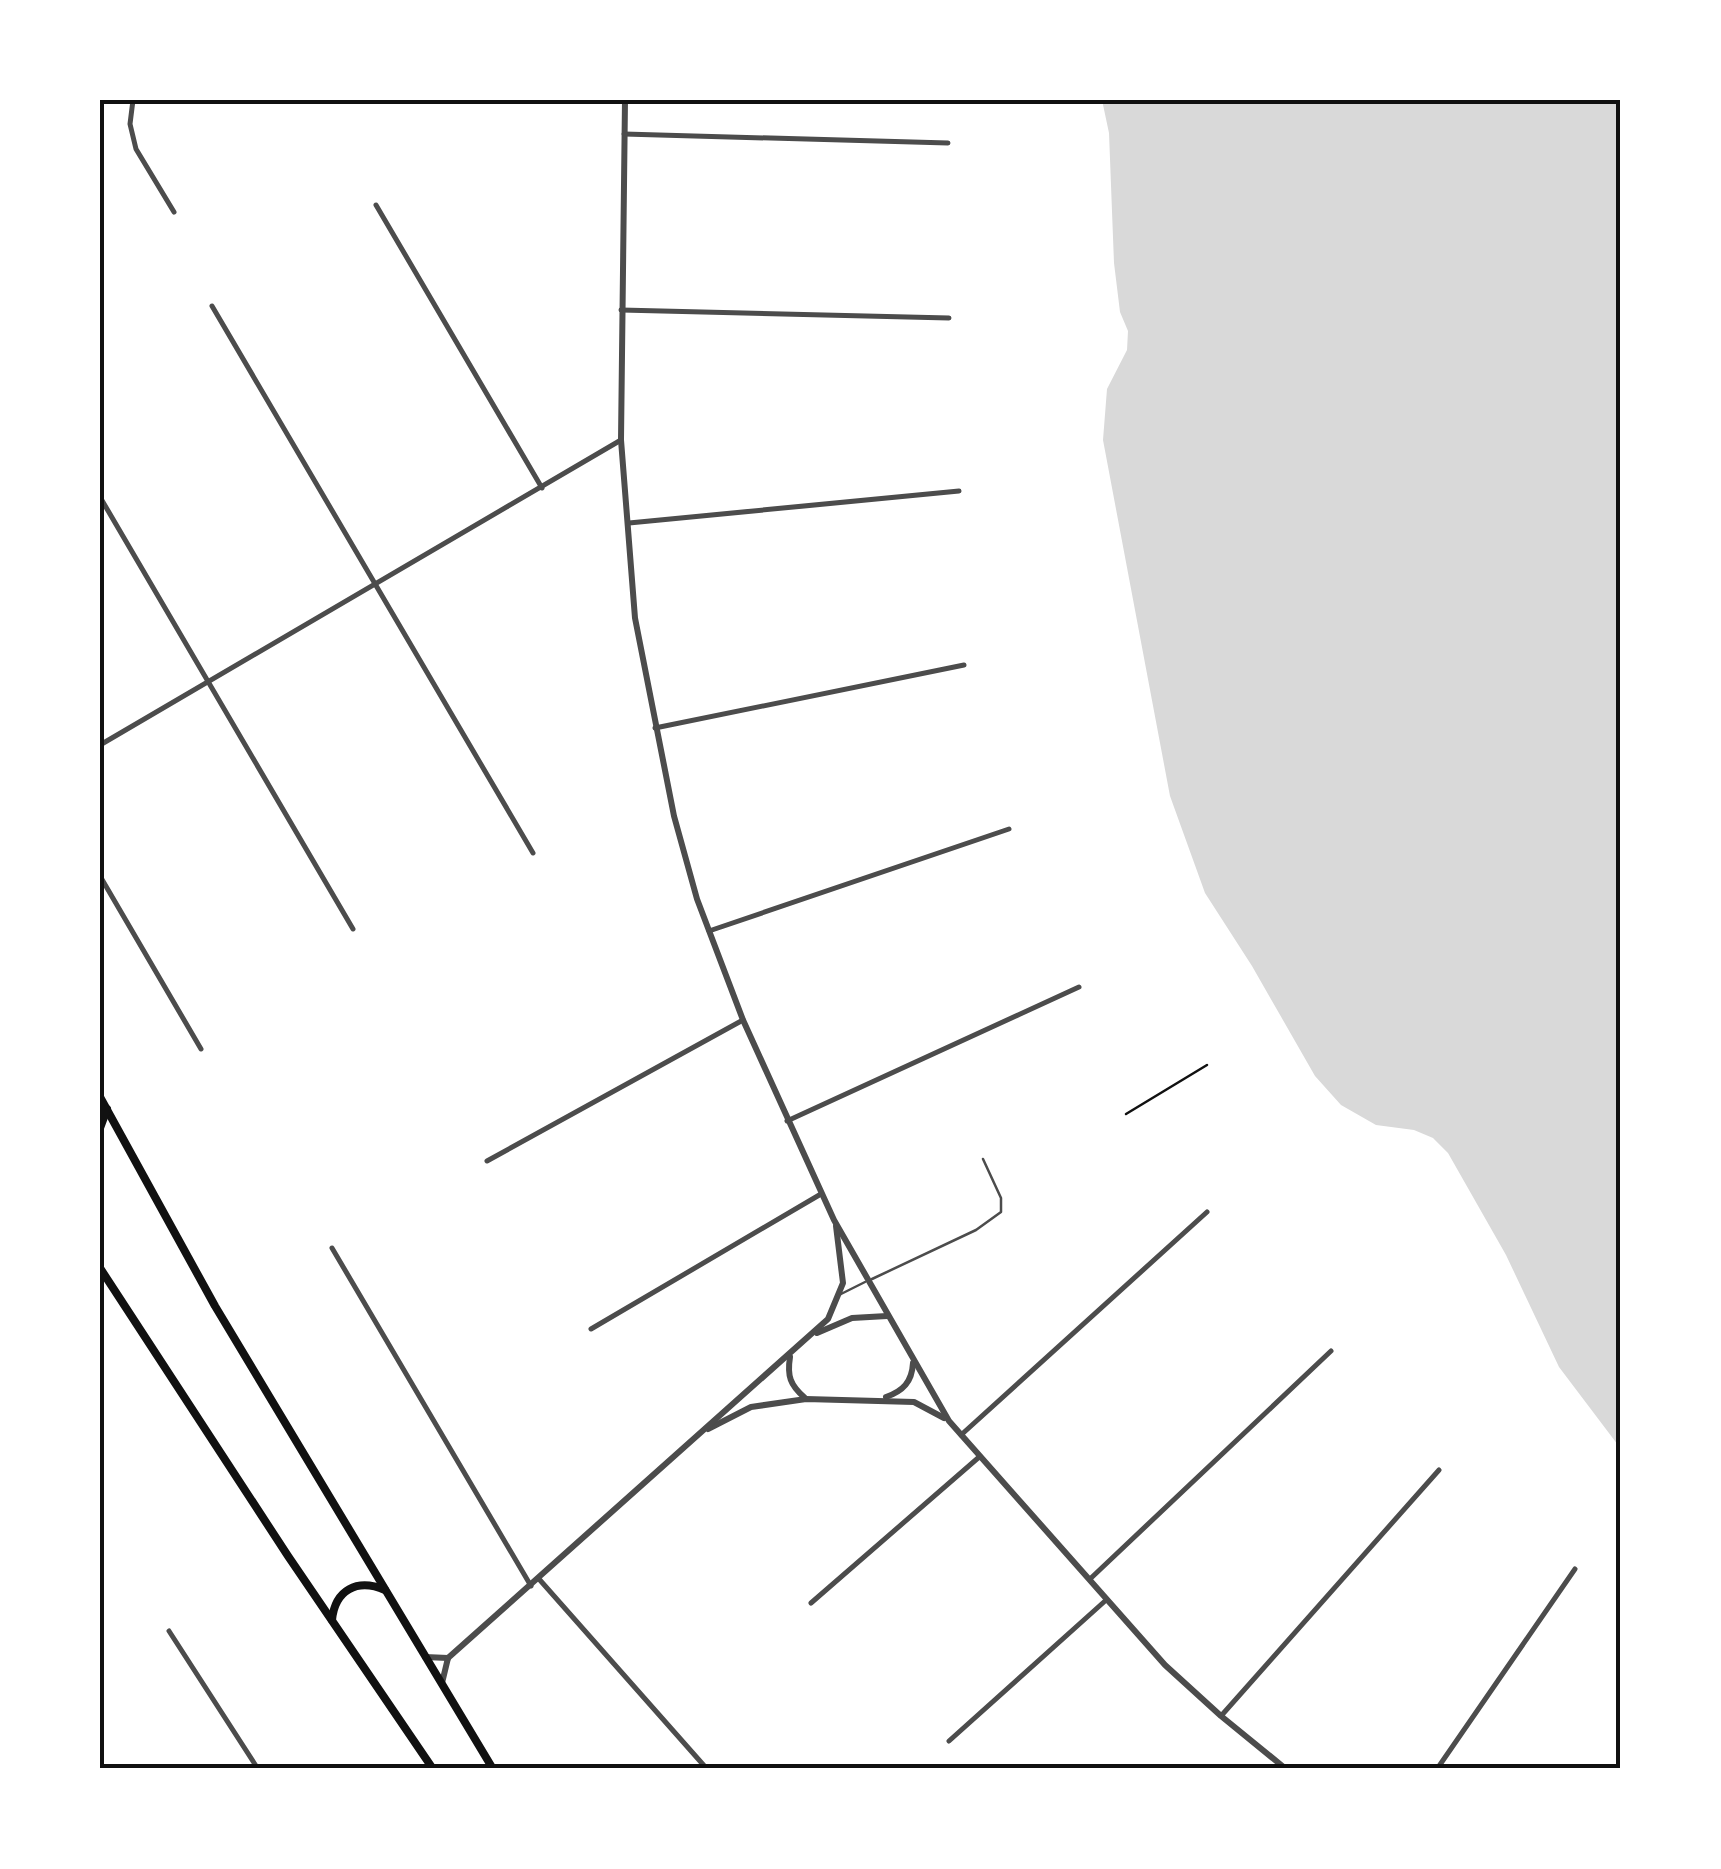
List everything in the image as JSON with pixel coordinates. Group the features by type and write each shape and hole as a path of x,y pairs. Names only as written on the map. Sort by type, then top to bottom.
{"main road":[{"path":"100,1096 215,1306 490,1767"},
{"path":"100,1128 108,1109"},
{"path":"100,1268 433,1769"},
{"path":"332,1620 334,1608 349,1588 373,1585 385,1590"}],"street":[{"path":"134,100 130,124 136,148 174,212"},
{"path":"625,100 621,440 635,618 654,728 682,845 743,1020 834,1220 949,1422 1165,1665 1286,1769"},
{"path":"624,134 948,143"},
{"path":"376,205 542,488"},
{"path":"212,306 533,853"},
{"path":"621,310 949,318"},
{"path":"100,744 621,440"},
{"path":"626,524 959,492"},
{"path":"100,497 353,929"},
{"path":"654,728 964,665"},
{"path":"709,931 1009,830"},
{"path":"100,876 202,1049"},
{"path":"787,1121 1079,987"},
{"path":"487,1161 743,1020"},
{"path":"591,1329 822,1194"},
{"path":"960,1436 1208,1212"},
{"path":"441,1685 448,1658 828,1319 841,1294 843,1274 834,1220"},
{"path":"332,1248 530,1586"},
{"path":"812,1336 840,1321 887,1316"},
{"path":"1088,1581 1331,1351"},
{"path":"791,1354 791,1384 806,1398"},
{"path":"880,1399 902,1390 911,1376 913,1361"},
{"path":"707,1430 750,1407 806,1398 922,1404 949,1422"},
{"path":"811,1603 978,1458"},
{"path":"1220,1716 1440,1470"},
{"path":"1437,1769 1575,1569"},
{"path":"538,1578 707,1769"},
{"path":"949,1741 1105,1601"},
{"path":"168,1630 258,1769"},
{"path":"423,1656 448,1658"}],"lane":[{"path":"841,1294 976,1230 1001,1212 1002,1198 983,1159"}],"path":[{"path":"1126,1114 1207,1065"}],"shaded area":[{"path":"1102,100 1621,100 1621,1449 1559,1367 1506,1255 1448,1153 1433,1138 1414,1130 1376,1125 1341,1105 1315,1076 1205,893 1170,796 1103,440 1107,389 1127,350 1128,331 1120,312 1114,263 1109,133"}]}
